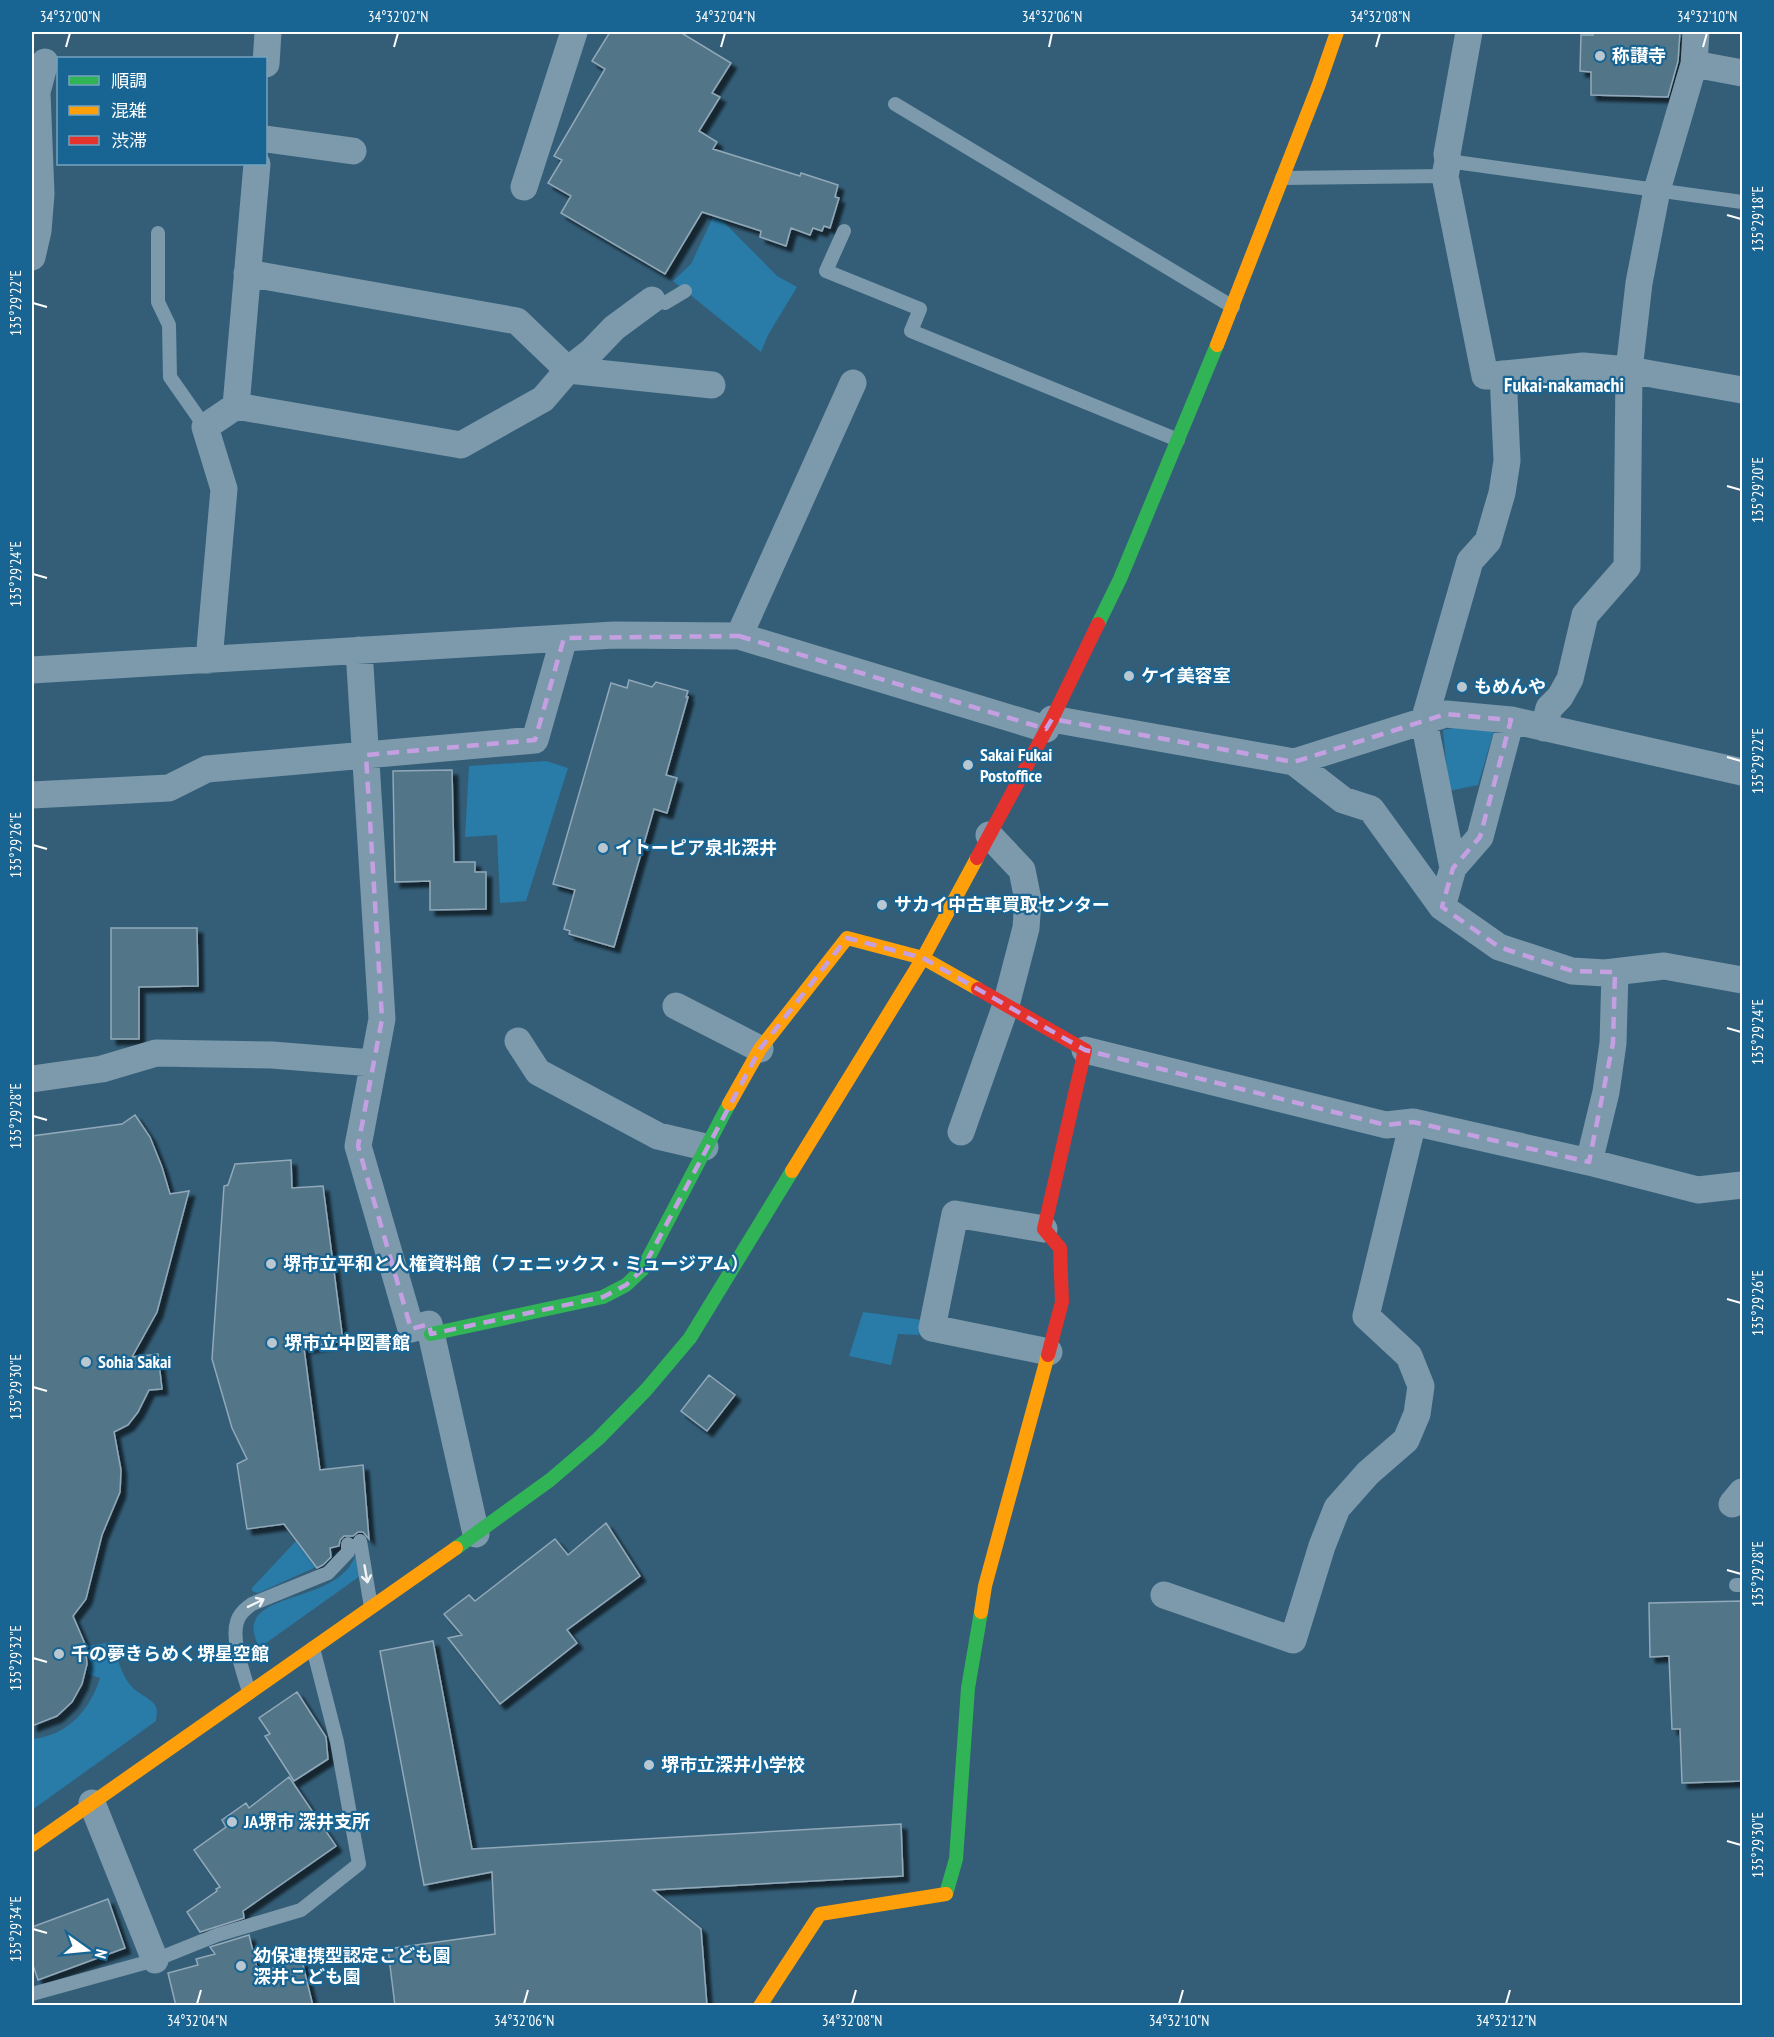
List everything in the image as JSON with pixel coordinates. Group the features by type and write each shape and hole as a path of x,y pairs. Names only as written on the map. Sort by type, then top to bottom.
{"street":[{"path":"266,57 268,32"},
{"path":"524,187 574,32"},
{"path":"32,1845 550,1480 598,1439 646,1390 690,1338 923,958 1049,724 1120,579 1178,440 1194,388 1233,307 1337,32"},
{"path":"1469,32 1447,154 1447,169 1485,376 1583,366 1629,370 1743,390"},
{"path":"1544,728 1549,708 1560,697 1570,679 1585,615 1627,567 1629,370 1639,283 1657,190 1694,64 1696,32"},
{"path":"32,257 38,231 41,194 34,92 45,62"},
{"path":"1694,64 1743,73"},
{"path":"267,139 353,151"},
{"path":"236,406 256,165"},
{"path":"247,273 517,321 568,370 712,385"},
{"path":"209,660 224,489 205,428 236,406 460,445 543,399 568,370 591,352 614,328 652,300"},
{"path":"1453,868 1424,721 1470,561 1488,541 1502,493 1507,460 1503,374"},
{"path":"739,636 853,383"},
{"path":"32,670 614,634 739,636 1049,724 1294,762 1446,714 1511,720 1743,772"},
{"path":"32,795 170,788 207,769 535,741 564,638"},
{"path":"359,650 382,1019 358,1146 411,1329 429,1324 476,1534"},
{"path":"1442,907 1453,868 1480,837 1511,720"},
{"path":"1294,762 1343,800 1371,809 1442,907 1499,947 1572,971 1615,972 1664,966 1743,980"},
{"path":"961,1132 1006,1005 1026,928 1028,900 1022,870 989,835"},
{"path":"431,1334 603,1297 626,1285 642,1270 705,1147 760,1049 847,938 923,958 1084,1050 1386,1125 1413,1122 1589,1162 1698,1190 1743,1185"},
{"path":"1589,1162 1606,1092 1613,1043 1615,972"},
{"path":"676,1006 760,1049"},
{"path":"518,1041 538,1072 658,1137 705,1147"},
{"path":"1044,1228 1084,1050"},
{"path":"32,1080 102,1069 156,1053 272,1055 372,1063"},
{"path":"1164,1595 1293,1640 1337,1508 1368,1473 1406,1440 1417,1414 1421,1386 1409,1356 1366,1316 1413,1122"},
{"path":"760,2006 820,1914 946,1895 956,1859 968,1688 985,1586 1062,1302 1060,1248 1044,1228 955,1214 932,1328 1048,1352"},
{"path":"92,1803 155,1960"}],"lane":[{"path":"896,104 1233,307"},
{"path":"1282,178 1447,169 1743,201"},
{"path":"844,231 826,271 920,309 911,331 1178,440"},
{"path":"158,233 158,302 169,325 170,377 205,428"},
{"path":"652,300 665,303 685,291"},
{"path":"249,1692 237,1641 236,1623 243,1611 252,1605 328,1573 348,1552 354,1542 371,1607"},
{"path":"32,1994 155,1960 217,1935 301,1910 359,1864 337,1742 313,1648"}],"highlighted area":[{"path":"739,636 1046,729 1052,719 1294,762 1446,714 1511,720 1480,837 1453,868 1442,907 1499,947 1572,971 1615,972 1613,1043 1589,1162 1413,1122 1386,1125 1085,1050 923,958 847,938 760,1049 642,1270 626,1285 603,1297 431,1334 429,1324 411,1329 358,1146 382,1019 366,755 535,740 564,638"}],"shaded area":[{"path":"715,213 777,276 797,287 768,335 761,352 673,281 691,264"},
{"path":"1470,725 1495,727 1478,785 1449,791 1443,730"},
{"path":"546,761 568,768 526,901 500,903 497,835 465,837 469,766"},
{"path":"863,1312 923,1320 919,1335 898,1334 891,1365 849,1356"},
{"path":"296,1541 313,1562 331,1558 330,1547 334,1546 332,1562 258,1593 252,1591 252,1588"},
{"path":"355,1556 360,1576 259,1648 254,1627 255,1621 262,1612 273,1605 320,1588 335,1580 347,1570"},
{"path":"113,1642 128,1681 134,1689 155,1704 156,1721 32,1810 32,1739 56,1733 83,1711 96,1690 100,1678 88,1674 87,1646"}],"building":[{"path":"610,32 680,32 731,63 712,93 720,97 699,131 717,142 713,149 800,176 801,173 838,185 835,197 839,198 830,228 824,226 822,231 813,228 810,235 791,228 786,246 760,237 761,231 702,212 665,274 561,213 571,196 548,183 562,160 554,156 605,69 592,61"},
{"path":"1593,32 1680,32 1678,61 1668,97 1591,95 1591,72 1580,71 1581,35 1593,35"},
{"name":"イトーピア泉北深井","path":"629,680 652,687 656,682 688,691 686,697 688,697 666,775 677,778 667,813 654,809 614,947 569,934 570,931 564,929 575,890 553,884 611,683 627,688"},
{"path":"452,770 454,862 475,862 475,872 486,872 486,909 430,910 430,881 395,882 393,771"},
{"path":"111,928 197,928 198,986 139,987 139,1039 111,1039"},
{"name":"Sohia Sakai","path":"135,1115 150,1137 170,1194 189,1191 157,1312 132,1357 158,1354 162,1389 149,1390 138,1412 128,1425 114,1432 121,1470 120,1492 102,1535 86,1599 73,1616 85,1644 87,1664 82,1684 72,1702 57,1716 32,1726 32,1136 122,1124"},
{"path":"291,1160 292,1188 323,1186 343,1341 304,1348 320,1470 363,1465 369,1539 363,1532 358,1532 353,1536 344,1536 339,1546 330,1548 331,1557 317,1568 284,1524 247,1529 237,1464 247,1459 232,1428 212,1359 224,1186 228,1185 235,1164"},
{"path":"709,1375 735,1395 707,1431 681,1411"},
{"path":"606,1523 640,1576 567,1630 577,1643 500,1704 448,1638 462,1635 444,1614 469,1595 475,1601 555,1539 568,1555"},
{"path":"1743,1601 1743,1781 1682,1783 1680,1729 1672,1729 1669,1656 1650,1657 1649,1603"},
{"path":"433,1641 472,1849 901,1824 903,1876 653,1890 701,1929 707,2006 395,2006 388,1949 495,1934 492,1872 424,1885 380,1651"},
{"path":"297,1692 326,1737 328,1759 294,1781 265,1736 270,1734 259,1718"},
{"path":"289,1777 336,1846 243,1911 244,1918 200,1932 187,1912 220,1887 194,1850 226,1827 222,1820 246,1803 249,1808"},
{"path":"108,1899 125,1948 38,1980 32,1962 32,1927"},
{"path":"249,1935 258,1972 302,1961 313,2006 176,2006 168,1973 198,1965 196,1959 215,1954 210,1947"}],"traffic: fast":[{"path":"1098,624 1120,579 1217,345"},
{"path":"431,1334 603,1297 626,1285 642,1270 729,1104"},
{"path":"456,1548 550,1480 598,1439 646,1390 690,1338 792,1171"},
{"path":"946,1894 956,1859 968,1688 981,1612"}],"traffic: slow":[{"path":"1217,345 1319,84 1337,32"},
{"path":"792,1171 923,958 977,858"},
{"path":"729,1104 760,1049 847,938 923,958 978,989"},
{"path":"981,1612 985,1586 1048,1355"},
{"path":"32,1845 456,1548"},
{"path":"760,2006 820,1914 946,1894"}],"traffic: jam":[{"path":"977,858 1052,719 1098,624"},
{"path":"978,989 1085,1050 1044,1229 1060,1248 1062,1302 1048,1355"}],"place":[{"name":"称讃寺","path":"1600,56"},
{"name":"ケイ美容室","path":"1129,676"},
{"name":"もめんや","path":"1462,687"},
{"name":"Sakai Fukai Postoffice","path":"968,765"},
{"name":"イトーピア泉北深井","path":"603,848"},
{"name":"サカイ中古車買取センター","path":"882,905"},
{"name":"堺市立平和と人権資料館（フェニックス・ミュージアム）","path":"271,1264"},
{"name":"堺市立中図書館","path":"272,1343"},
{"name":"Sohia Sakai","path":"86,1362"},
{"name":"千の夢きらめく堺星空館","path":"59,1654"},
{"name":"堺市立深井小学校","path":"649,1765"},
{"name":"JA堺市 深井支所","path":"232,1822"},
{"name":"幼保連携型認定こども園 深井こども園","path":"241,1966"}],"district":[{"name":"Fukai-nakamachi","path":"1564,385"}]}
